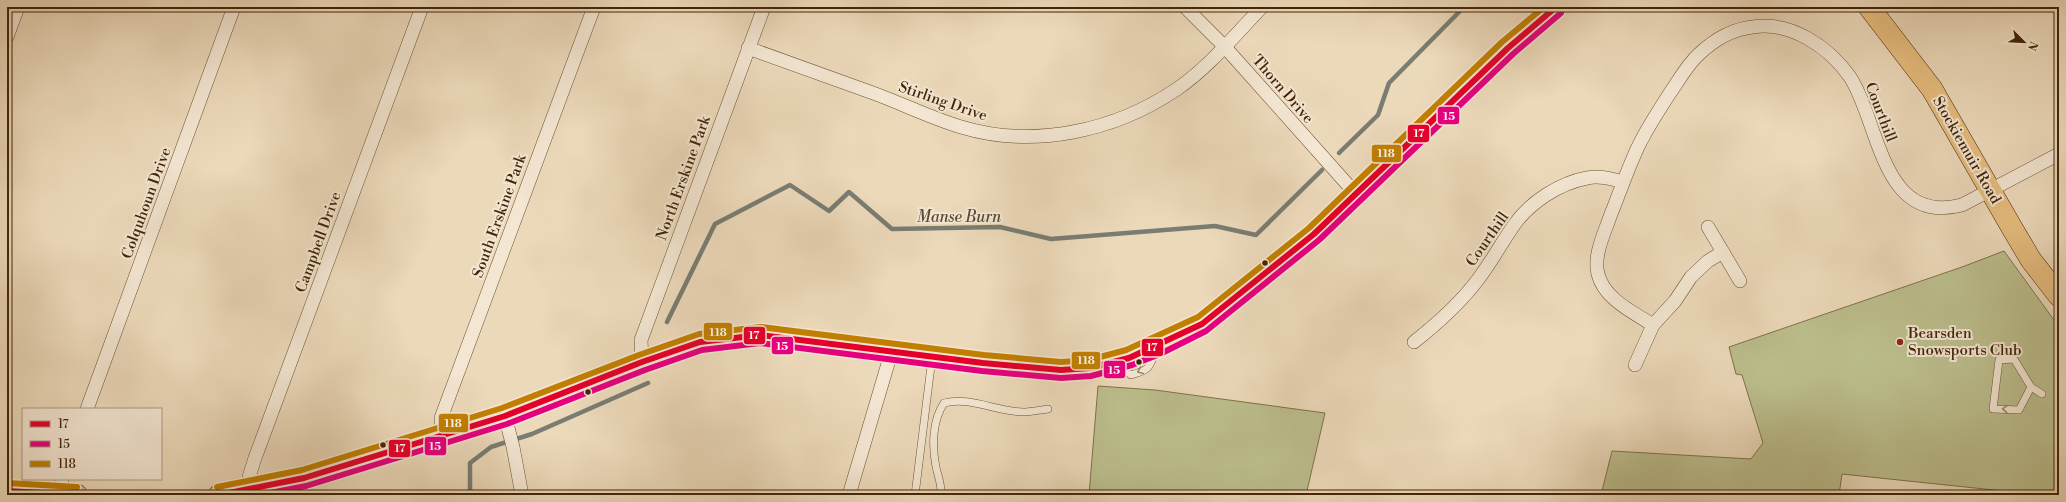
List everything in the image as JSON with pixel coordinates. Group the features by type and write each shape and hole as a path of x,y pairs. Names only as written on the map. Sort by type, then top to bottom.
{"main road":[{"path":"219,495 304,478 442,436 507,423 642,362 700,342 760,335 892,350 983,363 1061,370 1090,368 1115,362 1156,347 1202,324 1314,234 1508,48 1556,7"},
{"name":"Stockiemuir Road","path":"1869,7 1932,89 1990,192 2031,260 2059,296"},
{"path":"7,491 66,489"}],"street":[{"path":"7,37 18,7"},
{"name":"Colquhoun Drive","path":"87,408 234,7"},
{"name":"Campbell Drive","path":"250,490 249,477 255,458 422,7"},
{"name":"South Erskine Park","path":"442,436 441,418 594,7"},
{"name":"North Erskine Park","path":"642,362 641,340 764,7"},
{"name":"Thorn Drive","path":"1185,7 1224,46 1356,194"},
{"name":"Stirling Drive","path":"748,48 962,127 997,134 1027,136 1064,134 1092,129 1124,118 1151,106 1178,89 1195,76 1262,7"},
{"name":"Courthill","path":"1652,325 1613,298 1604,287 1598,274 1597,259 1623,182 1638,145 1658,111 1681,76 1698,55 1716,40 1735,30 1754,26 1786,29 1818,44 1850,77 1862,100 1880,153 1894,180 1908,195 1919,203 1933,207 1951,208 1962,205 1990,192 2059,154"},
{"name":"Courthill","path":"1414,342 1438,322 1466,294 1479,278 1515,223 1538,201 1563,186 1588,178 1603,178 1623,182"},
{"path":"1708,227 1740,281"},
{"path":"1635,365 1652,325 1675,302 1691,277 1722,252"},
{"path":"849,495 892,350"},
{"path":"507,423 522,495"}],"lane":[{"path":"915,495 932,356"},
{"path":"2031,387 2019,410 1993,409 1999,360 2014,359 2031,387 2042,394"},
{"path":"941,495 934,444 935,428 939,410 944,403 951,401 966,402 1023,412 1048,409"}],"green space":[{"path":"2004,251 2059,327 2059,495 2041,495 1842,474 1839,495 1601,495 1612,451 1751,459 1763,443 1742,375 1736,374 1729,347 1962,267"},
{"path":"1098,386 1155,390 1325,413 1306,495 1089,495"}],"waterway":[{"name":"Manse Burn","path":"1339,153 1378,115 1389,83 1464,7"},
{"name":"Manse Burn","path":"667,322 715,224 790,185 829,211 849,192 892,229 1000,227 1051,239 1215,226 1256,235 1322,170"},
{"name":"Manse Burn","path":"470,495 470,463 491,447 532,434 648,383"}],"transit line":[{"name":"118","path":"217,487 302,470 502,408 639,355 699,334 761,327 984,355 1061,362 1089,360 1126,350 1198,317 1309,228 1502,42 1544,7"},
{"name":"17","path":"219,495 304,478 505,416 642,362 700,342 760,335 983,363 1061,370 1090,368 1129,358 1202,324 1314,234 1508,48 1556,7"},
{"name":"15","path":"260,495 306,486 507,424 645,370 702,350 760,343 982,371 1061,378 1091,376 1132,365 1160,354 1206,331 1319,240 1513,54 1561,13"},
{"name":"118","path":"7,483 77,487"},
{"name":"17","path":"7,491 77,495"}],"place":[{"name":"Bearsden Snowsports Club","path":"1900,342"}]}
